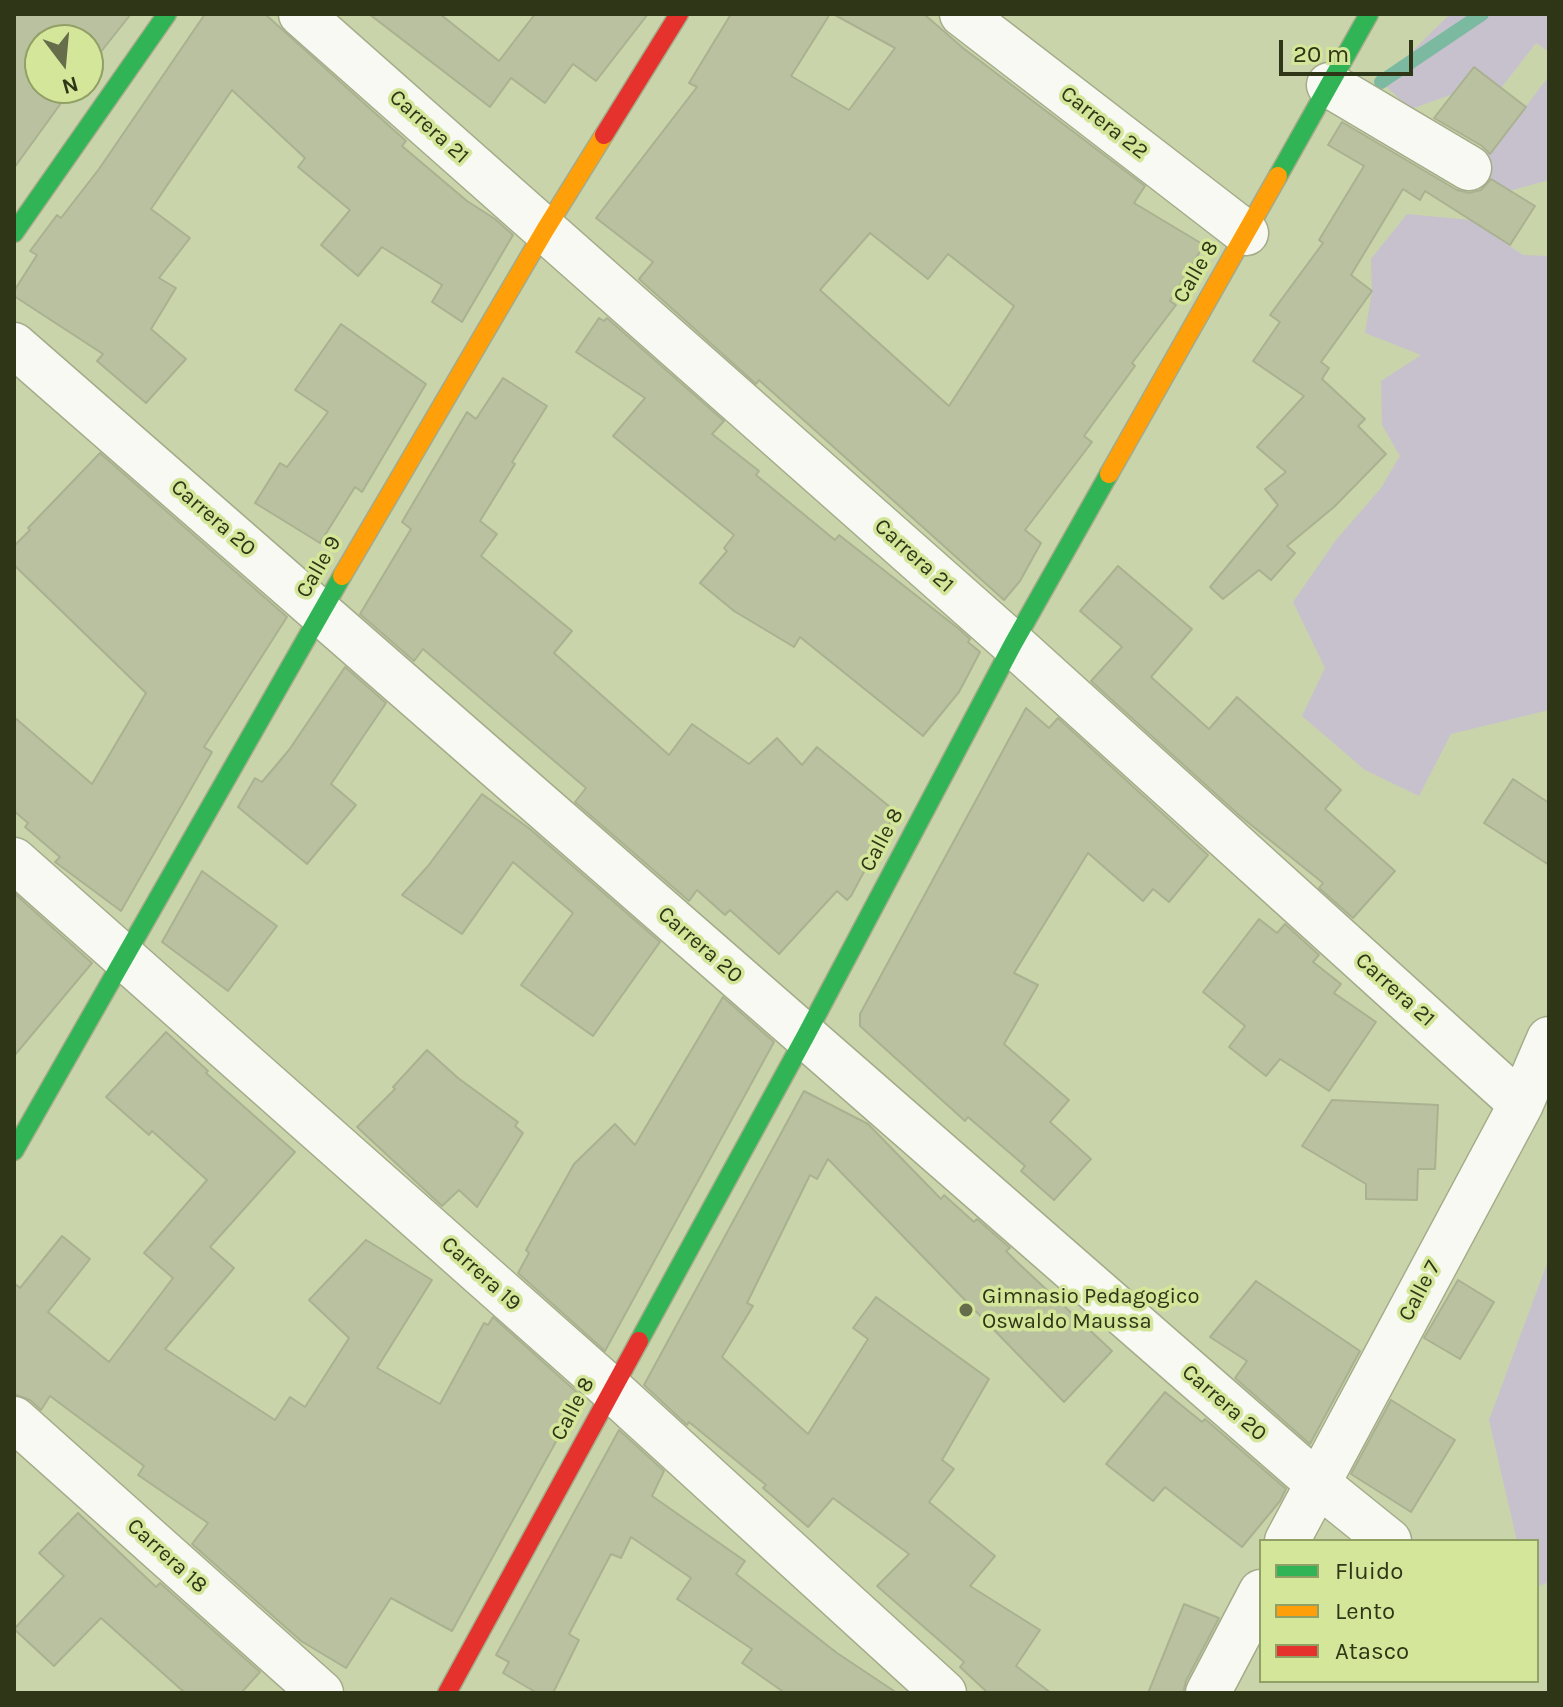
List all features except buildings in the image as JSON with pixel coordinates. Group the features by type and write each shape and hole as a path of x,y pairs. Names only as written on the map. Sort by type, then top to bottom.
{"street":[{"path":"14,233 167,14"},
{"name":"Carrera 21","path":"301,14 1013,644 1521,1104"},
{"name":"Calle 9","path":"14,1151 321,611 545,230 679,14"},
{"name":"Carrera 22","path":"962,14 1246,233"},
{"name":"Calle 8","path":"447,1693 805,1037 1013,644 1369,14"},
{"path":"1329,85 1469,168"},
{"name":"Carrera 20","path":"14,345 1317,1483 1387,1539"},
{"name":"Carrera 19","path":"14,860 611,1389 944,1693"},
{"name":"Calle 7","path":"1288,1539 1521,1104 1549,1039"},
{"name":"Carrera 18","path":"14,1419 321,1693"},
{"path":"1208,1693 1259,1596"}],"shaded area":[{"path":"1450,14 1549,14 1549,52 1536,43 1501,88 1453,94 1411,109 1381,82"},
{"path":"1549,76 1549,180 1509,191 1473,167 1505,134"},
{"path":"1407,214 1471,220 1523,255 1549,256 1549,710 1451,734 1419,796 1365,770 1302,716 1325,668 1293,602 1336,540 1381,488 1400,456 1382,425 1381,381 1421,355 1365,333 1372,291 1371,259"},
{"path":"1549,1258 1549,1582 1539,1586 1539,1539 1517,1539 1489,1420"}],"waterway":[{"path":"1381,82 1482,14"}],"traffic: fast":[{"path":"14,233 167,14"},
{"path":"1278,176 1369,14"},
{"path":"639,1341 805,1037 1013,644 1109,474"},
{"path":"14,1151 342,576"}],"traffic: slow":[{"path":"342,576 604,135"},
{"path":"1109,474 1278,176"}],"traffic: jam":[{"path":"604,135 679,14"},
{"path":"447,1693 639,1341"}],"place":[{"name":"Gimnasio Pedagogico Oswaldo Maussa","path":"966,1310"}]}
